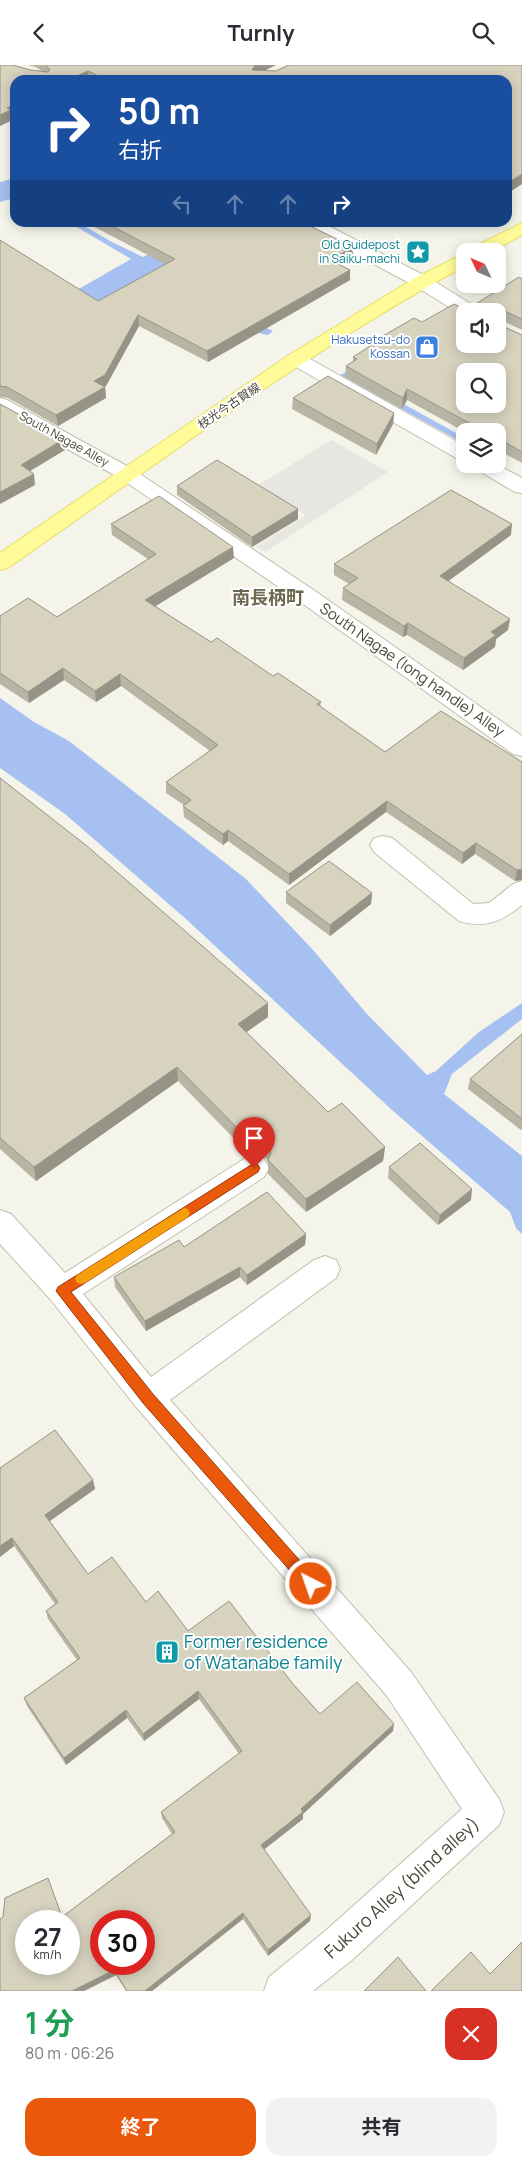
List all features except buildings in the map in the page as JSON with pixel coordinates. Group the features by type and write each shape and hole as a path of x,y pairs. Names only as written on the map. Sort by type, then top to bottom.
{"main road":[{"path":"495,243 522,228"},
{"name":"枝光今古賀線","path":"0,563 128,474 235,403 296,359 422,282 456,264"}],"street":[{"path":"318,227 422,282 456,303"},
{"path":"296,359 456,450"},
{"name":"South Nagae Alley","path":"0,404 128,474"},
{"path":"497,473 522,487"},
{"name":"South Nagae (long handle) Alley","path":"128,474 250,559 307,596 522,748"},
{"path":"383,845 468,914 496,912 522,891"},
{"path":"62,1291 254,1168"},
{"name":"Fukuro Alley (blind alley)","path":"0,1223 62,1291 148,1398 399,1684 486,1812 338,1946 283,1991"},
{"path":"148,1398 325,1269"}],"shaded area":[{"path":"331,440 388,472 265,552 256,547 306,515 257,486"}],"water":[{"path":"77,227 86,227 143,257 202,227 229,227 153,275 273,331 268,335 262,334 153,285 0,347 77,290 131,259"},
{"path":"346,372 456,433 456,439 340,375"},
{"path":"0,698 34,722 69,741 246,879 314,951 366,1013 427,1075 436,1071 479,1032 522,1003 522,1019 452,1074 444,1094 522,1156 522,1234 516,1228 510,1212 392,1110 186,919 65,814 0,768"}],"waterway":[{"path":"0,193 10,189"}],"slow traffic":[{"path":"81,1279 184,1213"}],"place":[{"name":"Old Guidepost in Saiku-machi","path":"418,252"},
{"name":"Hakusetsu-do Kossan","path":"427,347"},
{"name":"Former residence of Watanabe family","path":"167,1652"}],"district":[{"name":"南長柄町","path":"268,598"}],"route":[{"path":"254,1168 62,1291 148,1398 311,1584"}]}
